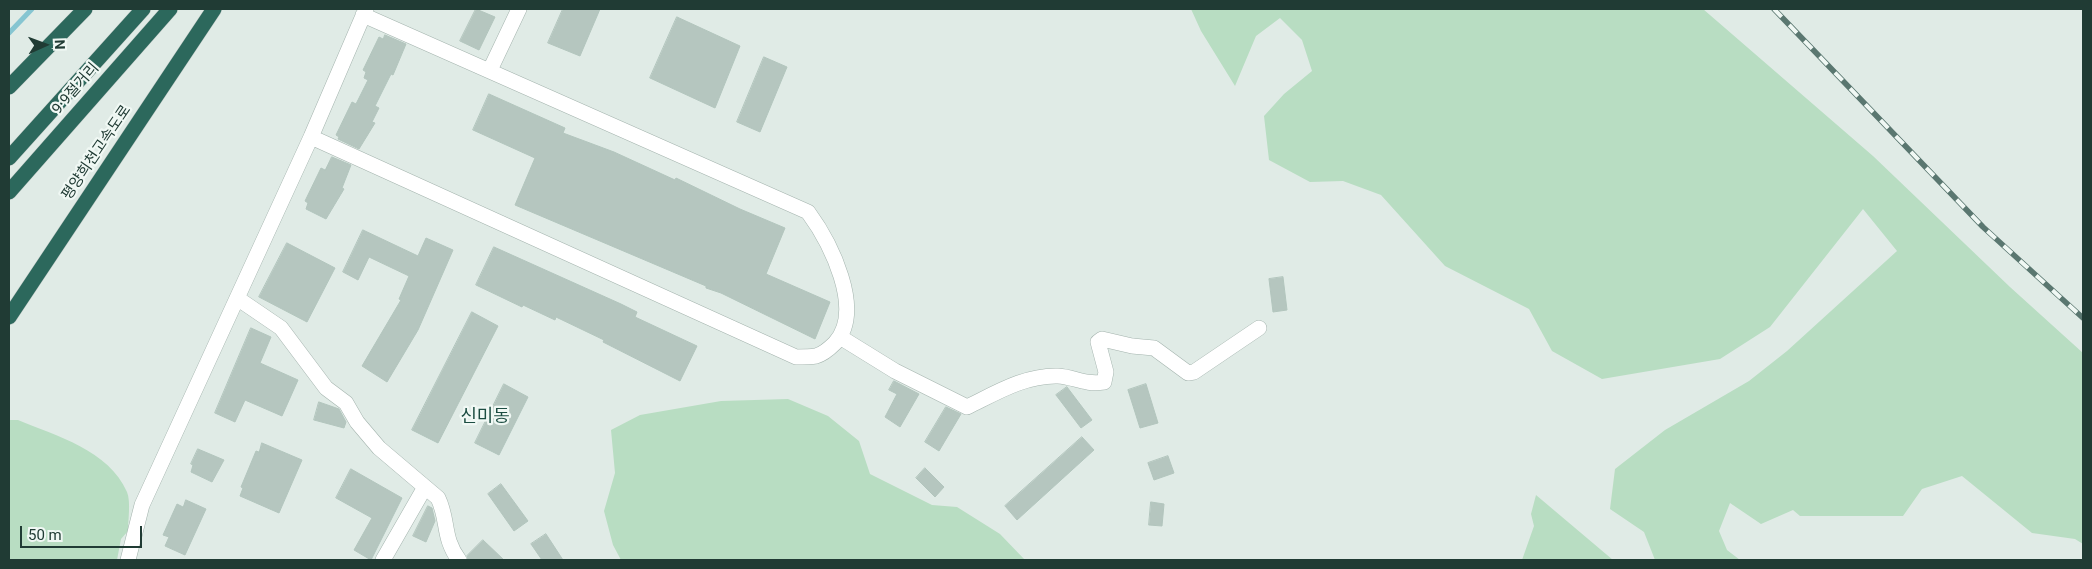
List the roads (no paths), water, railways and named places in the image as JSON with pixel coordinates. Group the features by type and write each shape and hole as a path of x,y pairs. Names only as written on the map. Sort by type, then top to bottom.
{"highway":[{"path":"9,88 85,9"},
{"name":"9·9절거리","path":"9,158 143,9"},
{"name":"9·9절거리","path":"9,192 170,9"},
{"name":"평양희천고속도로","path":"9,317 214,9"}],"street":[{"path":"490,70 519,9"},
{"path":"128,560 142,505 311,137 364,12 808,212 820,228 844,284 844,325 840,338 828,350 817,356 796,358 311,137"},
{"path":"237,298 281,328 326,388 346,403 357,422 379,448 438,498 442,506 450,548 459,560"},
{"path":"840,338 903,376 967,407 1024,381 1043,376 1062,376 1092,384 1104,382 1106,372 1098,342 1102,339 1132,346 1154,348 1188,373 1194,372 1260,328"},
{"path":"383,560 425,487"}],"waterway":[{"path":"9,33 32,9"}],"railway":[{"path":"1774,9 1983,227 2083,318"}],"district":[{"name":"신미동","path":"485,417"}]}
